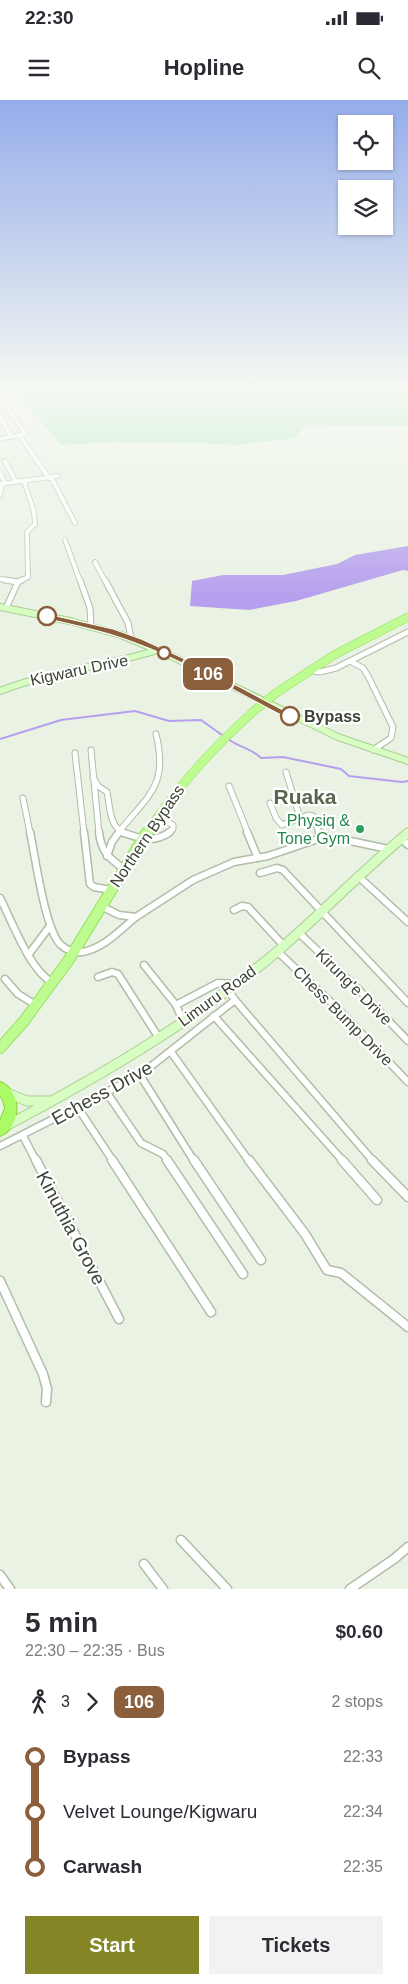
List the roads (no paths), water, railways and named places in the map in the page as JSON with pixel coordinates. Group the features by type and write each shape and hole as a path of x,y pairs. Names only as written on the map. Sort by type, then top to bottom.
{"highway":[{"path":"1,1129 12,1111 12,1103 3,1090"}],"main road":[{"path":"3,608 91,626 131,638 197,668 297,720 373,750 408,761"},
{"name":"Northern Bypass","path":"0,1049 52,982 166,804 204,758 254,711 310,670 358,641 408,617"},
{"name":"Kigwaru Drive","path":"0,691 46,674 131,659 158,650"},
{"name":"Limuru Road","path":"1,1129 102,1073 158,1038 228,990 323,912 388,850 406,839"},
{"path":"3,1090 27,1101 52,1101"}],"street":[{"path":"35,456 50,478 75,523"},
{"path":"5,461 16,482"},
{"path":"0,473 2,484 0,495"},
{"path":"2,484 58,476"},
{"path":"3,608 18,582 28,577 27,532 34,524 32,502 24,481"},
{"path":"65,540 90,608 91,626"},
{"path":"95,562 128,624 131,638"},
{"path":"0,579 18,582"},
{"path":"310,670 320,672 332,669 408,632"},
{"path":"358,641 369,650"},
{"path":"325,660 332,669"},
{"path":"350,661 363,668 393,727 391,738 373,750"},
{"path":"107,856 112,841 144,804 157,781 160,772 160,753 156,734"},
{"path":"91,750 100,844 107,856 116,865 124,869"},
{"path":"75,753 90,884 94,887 110,890"},
{"path":"286,772 300,818"},
{"path":"94,777 98,786 107,792 113,824 120,832 131,834 142,840 161,838 173,829 173,825 158,816"},
{"path":"229,786 258,858"},
{"path":"22,798 36,853 50,926 60,945 72,951 84,951 95,948 136,917 193,880 234,862 258,858 321,838 341,839 388,850"},
{"path":"270,803 276,818 282,825 308,815 313,816 321,838"},
{"name":"Kirung'e Drive","path":"260,873 281,868 408,1003"},
{"path":"359,877 408,922"},
{"path":"0,898 38,972 52,982"},
{"path":"102,906 119,915 136,917"},
{"name":"Chess Bump Drive","path":"234,910 242,906 248,907 281,948 408,1082"},
{"path":"29,954 50,926"},
{"name":"Kirung'e Drive","path":"299,933 360,991 408,1041"},
{"path":"144,966 176,1005 183,1021"},
{"path":"98,976 112,972 118,974 158,1038"},
{"path":"5,980 18,994 36,1005"},
{"path":"176,1005 218,983 236,984"},
{"path":"228,990 363,1151 408,1197"},
{"name":"Echess Drive","path":"0,1146 140,1075 235,1000"},
{"path":"214,1016 377,1200"},
{"path":"171,1052 255,1169 305,1234 328,1270 341,1273 408,1327"},
{"path":"140,1075 217,1197 261,1260"},
{"path":"107,1093 141,1143 163,1154 243,1274"},
{"path":"78,1108 211,1312"},
{"name":"Kinuthia Grove","path":"23,1136 119,1319"},
{"path":"0,1281 43,1374 47,1389 46,1402"},
{"path":"182,1540 227,1589"},
{"path":"350,1589 394,1559 408,1546"},
{"path":"144,1564 163,1589"},
{"path":"0,1574 10,1589"}],"waterway":[{"path":"0,739 61,720 135,711 169,721 201,720 222,735"},
{"path":"228,739 261,758 283,757 341,769 349,776 402,782 408,781"}],"place":[{"name":"Bypass","path":"290,716"},
{"name":"Physiq & Tone Gym","path":"360,829"}],"district":[{"name":"Ruaka","path":"305,796"}]}
